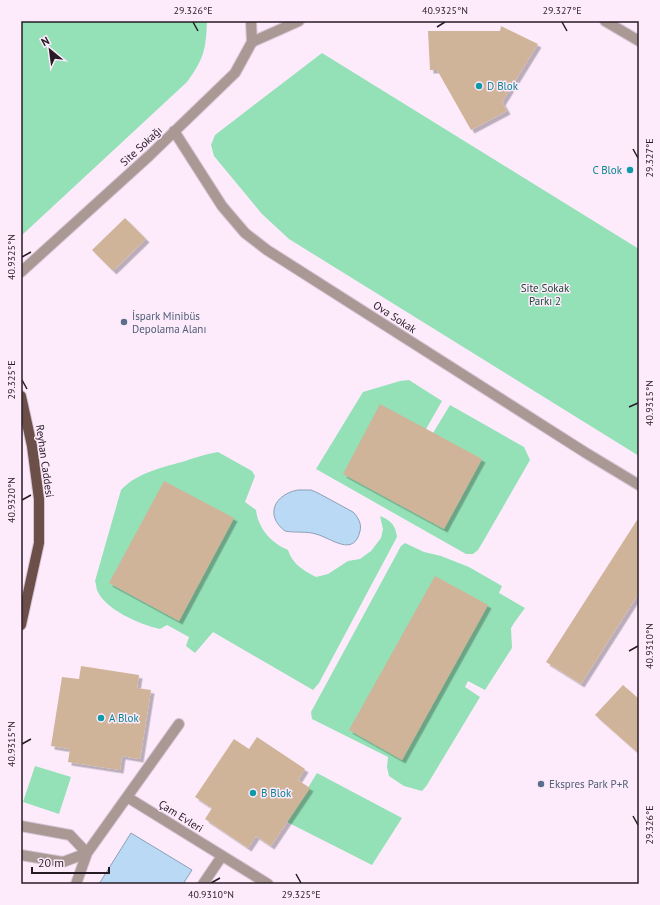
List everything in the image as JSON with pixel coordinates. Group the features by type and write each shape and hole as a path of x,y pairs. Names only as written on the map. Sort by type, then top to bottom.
{"main road":[{"name":"Reyhan Caddesi","path":"21,396 32,446 39,499 39,543 21,626"}],"street":[{"path":"251,21 252,42 299,21"},
{"path":"605,21 639,41"},
{"name":"Site Sokağı","path":"21,272 149,156 235,73 252,42"},
{"name":"Ova Sokak","path":"174,131 222,206 245,232 267,250 586,453 639,485"},
{"path":"76,884 86,853 179,724"},
{"name":"Çam Evleri","path":"127,797 268,884"},
{"path":"21,826 70,835 86,853"},
{"path":"21,855 63,862 86,853"},
{"path":"203,884 222,856"}],"green space":[{"path":"21,21 207,21 205,47 201,60 187,82 21,236"},
{"name":"Site Sokak Parkı 2","path":"322,53 639,249 639,456 289,239 262,214 214,156 211,145 215,135"},
{"path":"409,380 442,401 426,429 433,433 450,405 524,447 530,460 478,550 473,554 466,554 316,469 363,392 400,381"},
{"path":"218,452 252,471 255,476 245,502 256,510 259,523 266,534 276,543 288,550 293,560 299,566 316,577 328,574 348,561 360,559 371,551 381,538 383,529 380,516 390,522 395,529 397,537 319,683 313,690 213,632 195,653 186,646 189,637 167,625 160,629 143,624 124,615 107,604 97,590 95,581 121,490 134,479 149,472"},
{"path":"405,543 424,552 441,556 469,567 502,586 499,593 525,608 511,628 512,648 485,690 468,681 465,687 480,697 422,791 404,786 389,776 387,767 388,757 312,719 311,712 401,546"},
{"path":"35,766 71,777 59,814 23,802"},
{"path":"317,773 402,818 372,865 287,822"}],"water":[{"path":"298,490 311,490 353,512 360,523 360,531 357,539 353,543 347,545 312,533 285,531 275,518 275,506 283,496"},
{"path":"131,833 192,870 183,884 99,884"}],"building":[{"name":"D Blok","path":"501,26 538,44 502,102 507,111 471,130 437,70 430,70 428,31 500,31"},
{"path":"125,218 146,239 113,271 92,250"},
{"path":"380,404 482,459 444,529 343,474"},
{"path":"164,481 234,518 179,621 109,583"},
{"path":"639,517 639,593 581,684 546,662"},
{"path":"435,576 488,605 402,760 349,730"},
{"name":"A Blok","path":"81,666 139,675 137,688 151,690 140,759 122,756 120,770 68,762 70,749 51,746 62,677 79,679"},
{"path":"623,685 639,699 639,754 595,715"},
{"name":"B Blok","path":"257,737 305,769 298,780 310,788 271,846 256,836 248,848 205,819 212,808 195,797 234,739 249,749"}],"place":[{"name":"D Blok","path":"479,86"},
{"name":"C Blok","path":"630,170"},
{"name":"İspark Minibüs Depolama Alanı","path":"124,322"},
{"name":"A Blok","path":"101,718"},
{"name":"Ekspres Park P+R","path":"541,784"},
{"name":"B Blok","path":"253,793"}]}
